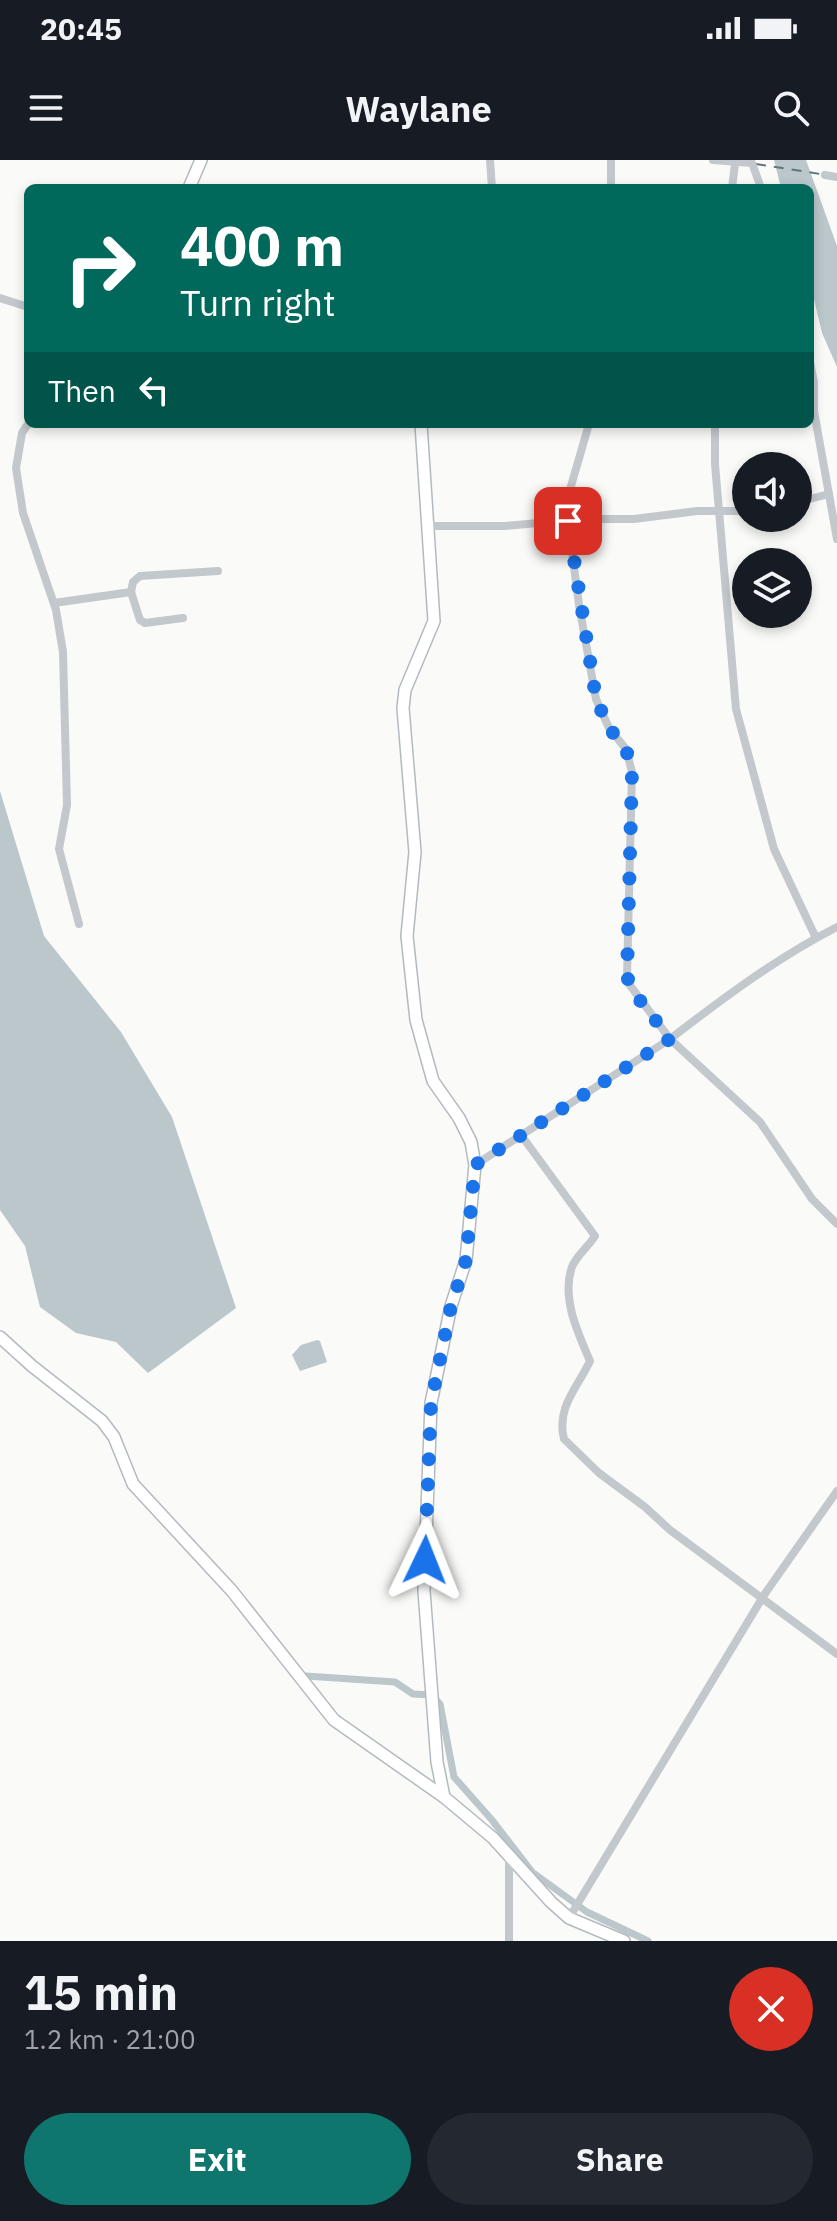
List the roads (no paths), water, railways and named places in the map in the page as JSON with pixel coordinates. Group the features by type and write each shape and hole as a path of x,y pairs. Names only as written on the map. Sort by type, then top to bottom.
{"main road":[{"path":"191,184 201,160"},
{"path":"421,428 434,621 405,690 403,708 415,852 407,936 416,1020 433,1081 459,1118 471,1142 475,1165 466,1260 451,1306 431,1403 424,1591 433,1721 444,1797"},
{"path":"0,1337 102,1421 114,1437 133,1484 232,1591 334,1720 444,1797 493,1838 509,1858 572,1915 624,1941"}],"street":[{"path":"490,160 492,184"},
{"path":"611,160 611,184"},
{"path":"713,160 752,163 760,184"},
{"path":"732,184 735,164"},
{"path":"825,175 837,177"},
{"path":"0,298 24,306"},
{"path":"814,382 814,411 837,539"},
{"path":"26,428 17,449 17,477 23,513 54,603 63,652 67,805 59,849 79,924"},
{"path":"588,428 569,493 568,521 596,699 609,728 626,749 632,772 627,977 635,994 670,1039 760,1122 812,1199 837,1224"},
{"path":"715,428 715,464 736,709 774,849 816,938"},
{"path":"812,498 829,494"},
{"path":"427,526 505,526 634,519 697,511 732,512"},
{"path":"183,618 145,623 140,620 131,592 133,582 140,576 218,571"},
{"path":"54,603 131,592"},
{"path":"475,1165 837,927"},
{"path":"521,1135 595,1236 572,1266 571,1311 590,1361 571,1390 563,1421 564,1439 599,1473 837,1654"},
{"path":"572,1915 762,1599 837,1491"},
{"path":"509,1858 509,1941"}],"waterway":[{"path":"306,1676 395,1682 413,1694 432,1695 440,1704 454,1777 532,1872 587,1912 648,1941"}]}
